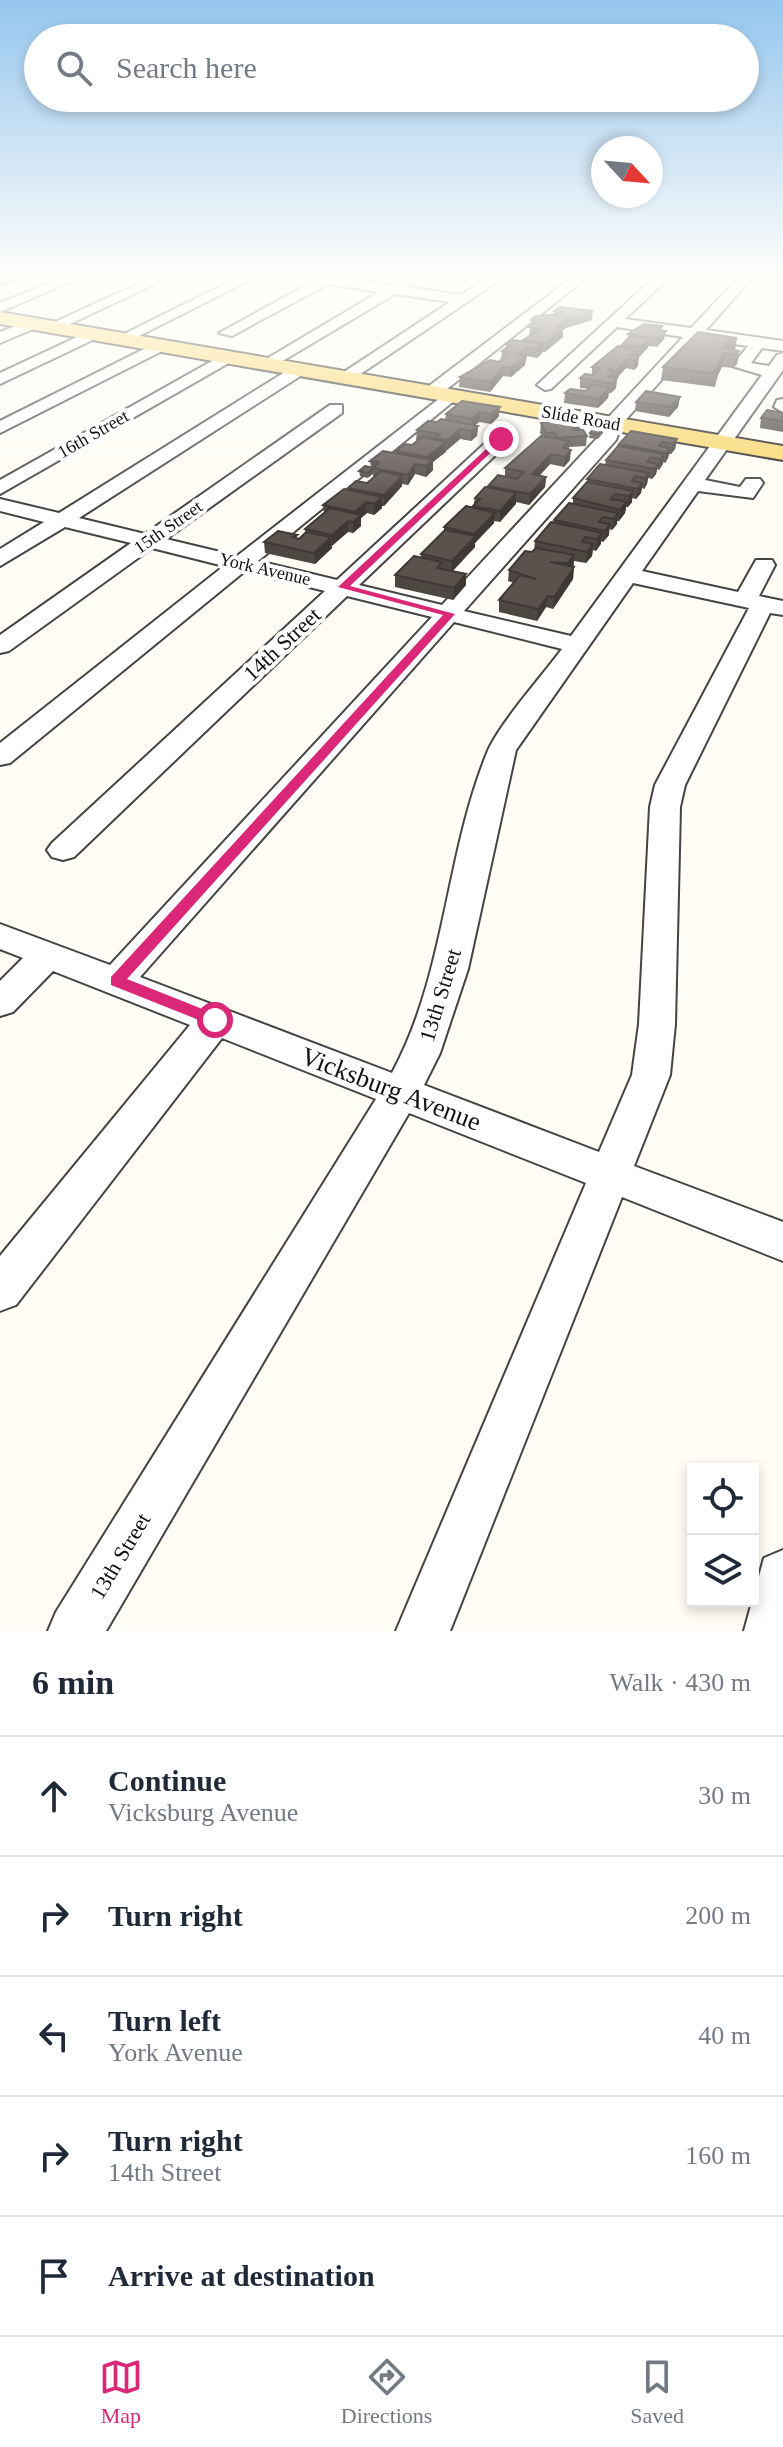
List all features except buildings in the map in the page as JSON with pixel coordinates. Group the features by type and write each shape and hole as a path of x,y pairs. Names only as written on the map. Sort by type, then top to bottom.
{"main road":[{"name":"Slide Road","path":"198,352 783,453"}],"street":[{"path":"0,379 56,352"},
{"path":"0,428 148,352"},
{"path":"269,364 289,352"},
{"path":"347,378 386,352"},
{"path":"0,757 240,563 490,352"},
{"path":"545,385 580,352"},
{"path":"116,981 450,614 609,436 612,424 678,352"},
{"path":"751,352 740,366 779,366"},
{"name":"16th Street","path":"0,488 228,357"},
{"name":"13th Street","path":"75,1631 401,1093 430,1038 447,987 487,797 502,750 779,366"},
{"path":"0,559 299,370"},
{"path":"752,402 782,406"},
{"name":"15th Street","path":"0,646 336,409"},
{"name":"14th Street","path":"63,850 501,439"},
{"path":"692,484 748,492"},
{"name":"York Avenue","path":"0,505 577,645"},
{"path":"423,1631 651,1075 657,1024 665,807 670,785 764,605 764,565"},
{"path":"628,575 764,605"},
{"name":"Vicksburg Avenue","path":"0,936 783,1242"},
{"path":"0,1003 48,955"},
{"path":"0,1290 215,1020"},
{"path":"771,1631 783,1577"}],"route":[{"path":"215,1020 116,981 450,614 343,587 501,439"}]}
